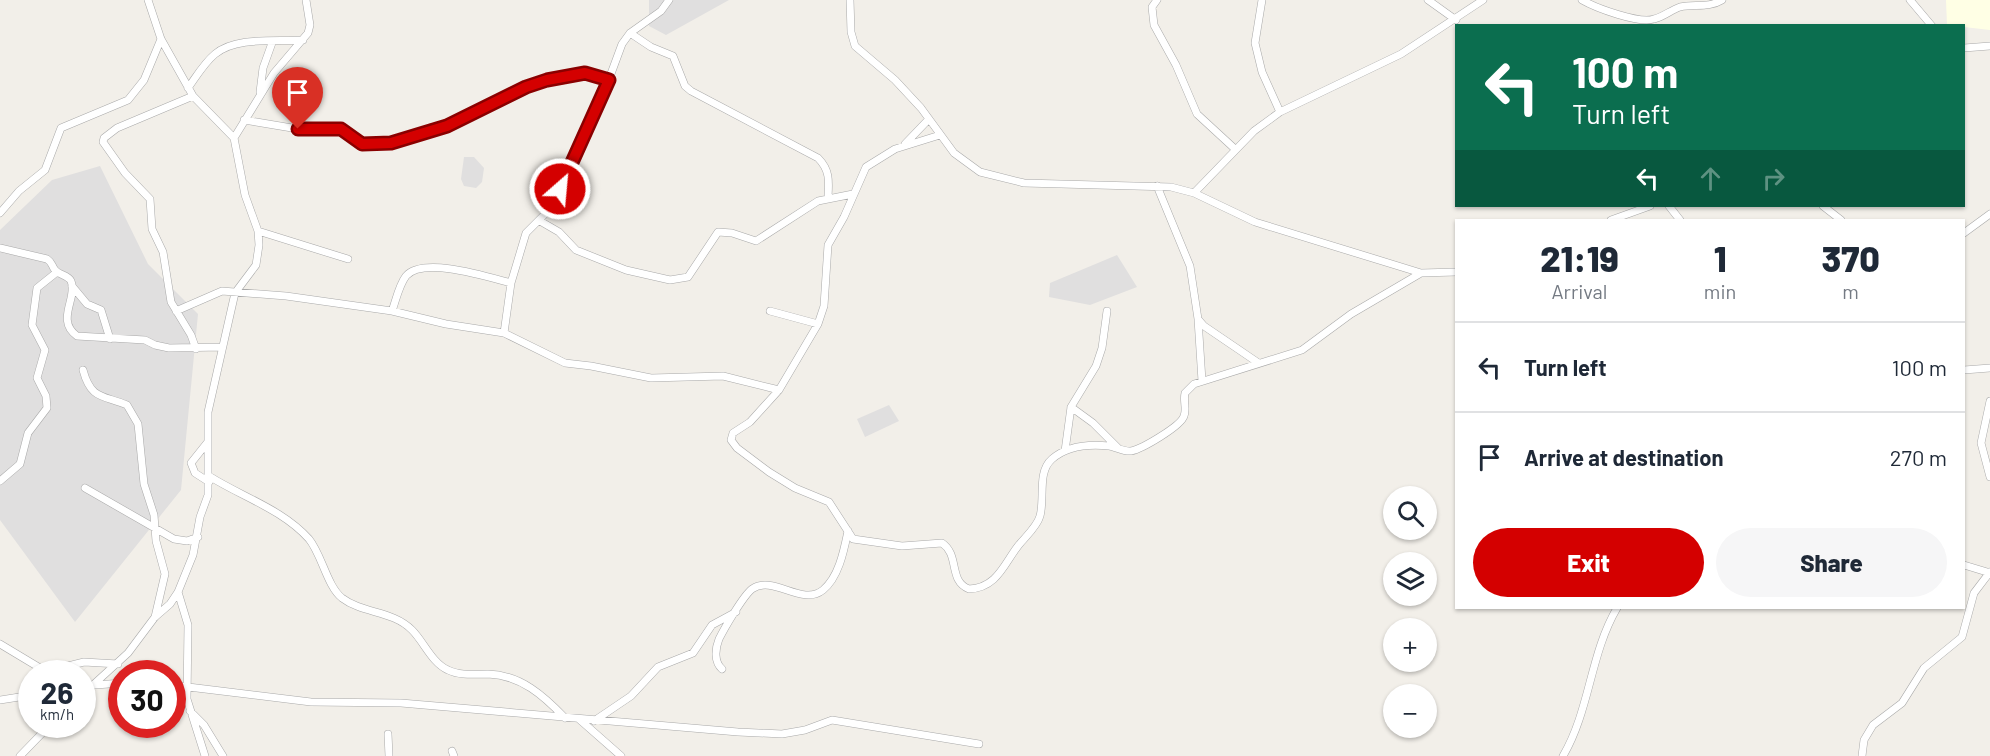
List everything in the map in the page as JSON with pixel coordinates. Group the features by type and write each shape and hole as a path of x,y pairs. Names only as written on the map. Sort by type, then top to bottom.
{"street":[{"path":"121,660 178,591 198,537 209,479 208,412 222,347 238,290 256,265 259,245 258,231 245,195 234,138 188,88 160,39 148,0"},
{"path":"504,333 511,283 526,233 540,220 566,177 609,80 622,44 630,33 661,11 669,0"},
{"path":"850,0 850,32 855,46 884,69 966,164 980,171 1024,183 1156,186 1194,193 1256,222 1421,273 1455,272"},
{"path":"1157,0 1152,7 1154,25 1176,66 1197,114 1235,149"},
{"path":"1262,0 1255,43 1262,72 1280,112"},
{"path":"1428,0 1456,20"},
{"path":"1472,9 1474,0"},
{"path":"1194,193 1235,149 1280,112 1401,54 1456,20 1483,0"},
{"path":"1581,0 1603,9 1646,20 1655,19 1681,7 1715,4 1722,0"},
{"path":"1910,0 1930,24"},
{"path":"234,138 260,94 283,62 303,40 310,25 308,1"},
{"path":"630,33 651,47 673,56 685,86 691,91 818,158 824,164 829,177 828,197"},
{"path":"0,213 19,191 45,170 62,128 117,107 137,92 160,39"},
{"path":"188,88 213,56 222,49 241,44 303,40"},
{"path":"260,94 263,68 272,43"},
{"path":"1965,48 1990,46"},
{"path":"244,120 298,129 341,129 362,144 391,143 447,126 526,87 547,80 585,73 609,80"},
{"path":"193,96 117,128 104,138 103,142 125,173 150,199 152,229 164,252 169,292 176,311 196,349"},
{"path":"905,144 929,119"},
{"path":"940,135 905,144 869,164 828,245 825,298 818,324 779,390 750,422 733,433 731,440 737,448 769,472 795,488 826,500 857,540 884,542 895,546 942,543 951,550 957,577 962,585 969,589 980,587 1000,575 1016,549 1037,523 1040,514 1044,468 1052,459 1065,451 1092,446 1132,451 1176,426 1185,415 1186,389 1257,362 1302,350 1351,314 1421,273"},
{"path":"1156,186 1190,266 1198,320 1202,381"},
{"path":"540,220 559,232 576,250 626,270 679,281 688,277 696,269 715,234 726,232 749,241 759,241 810,205 828,197 853,194"},
{"path":"1614,219 1647,207"},
{"path":"1670,207 1679,219"},
{"path":"1824,207 1840,219"},
{"path":"1965,232 1990,214"},
{"path":"258,231 348,260"},
{"path":"0,248 47,259 53,263 57,272 69,279 87,304 101,310 110,339"},
{"path":"392,310 402,282 416,269 427,267 473,273 511,283"},
{"path":"0,481 20,464 28,433 46,412 46,396 37,378 45,350 33,329 32,315 37,288 57,272"},
{"path":"72,286 68,321 74,335 110,339 145,339 160,347 196,349 222,347"},
{"path":"176,311 222,291 238,290 392,310 446,324 504,333 565,363 651,378 723,376 779,390"},
{"path":"770,311 818,324"},
{"path":"1065,451 1071,407 1096,366 1102,348 1107,311"},
{"path":"1198,320 1257,362"},
{"path":"1965,370 1990,368"},
{"path":"83,370 86,382 96,395 127,405 133,414 140,435 144,484 154,515 165,574 155,617"},
{"path":"1990,403 1981,443 1990,477"},
{"path":"1071,407 1093,423 1118,448"},
{"path":"207,443 191,463 195,473 264,505 297,529 309,540 336,592 350,603 389,615 412,629 438,663 447,670 459,674 492,674 532,687 565,718"},
{"path":"85,488 130,512 156,530 181,540 198,537"},
{"path":"722,669 716,658 718,642 750,590 756,587 779,588 809,595 822,591 837,568 848,531"},
{"path":"1862,756 1864,740 1873,725 1902,703 1924,668 1962,637 1974,593 1990,572 1965,565"},
{"path":"178,591 188,625 186,666"},
{"path":"1563,756 1580,721 1601,644 1617,609"},
{"path":"594,721 631,696 658,667 693,653 698,649 712,625 736,612"},
{"path":"0,644 40,668 60,668 84,662 108,663"},
{"path":"96,682 108,672"},
{"path":"186,686 311,702 377,701 594,721 782,734 796,732 832,720 979,744"},
{"path":"186,691 205,756"},
{"path":"0,700 18,697"},
{"path":"190,711 204,725 223,756"},
{"path":"579,719 621,756"},
{"path":"388,734 389,756"},
{"path":"20,756 37,738"}],"shaded area":[{"path":"649,0 729,0 666,35 649,26"},
{"path":"1946,0 1990,0 1990,30 1965,27 1965,24 1947,24"},
{"path":"464,157 474,157 484,168 482,182 476,188 464,186 461,179"},
{"path":"100,166 148,264 198,314 181,490 75,622 0,520 0,230 52,180"},
{"path":"1117,255 1137,287 1090,305 1049,297 1050,283"},
{"path":"889,405 899,421 865,437 857,419"}],"route":[{"path":"298,129 341,129 362,144 391,143 447,126 502,98 547,80 585,73 609,80 560,189"}]}
